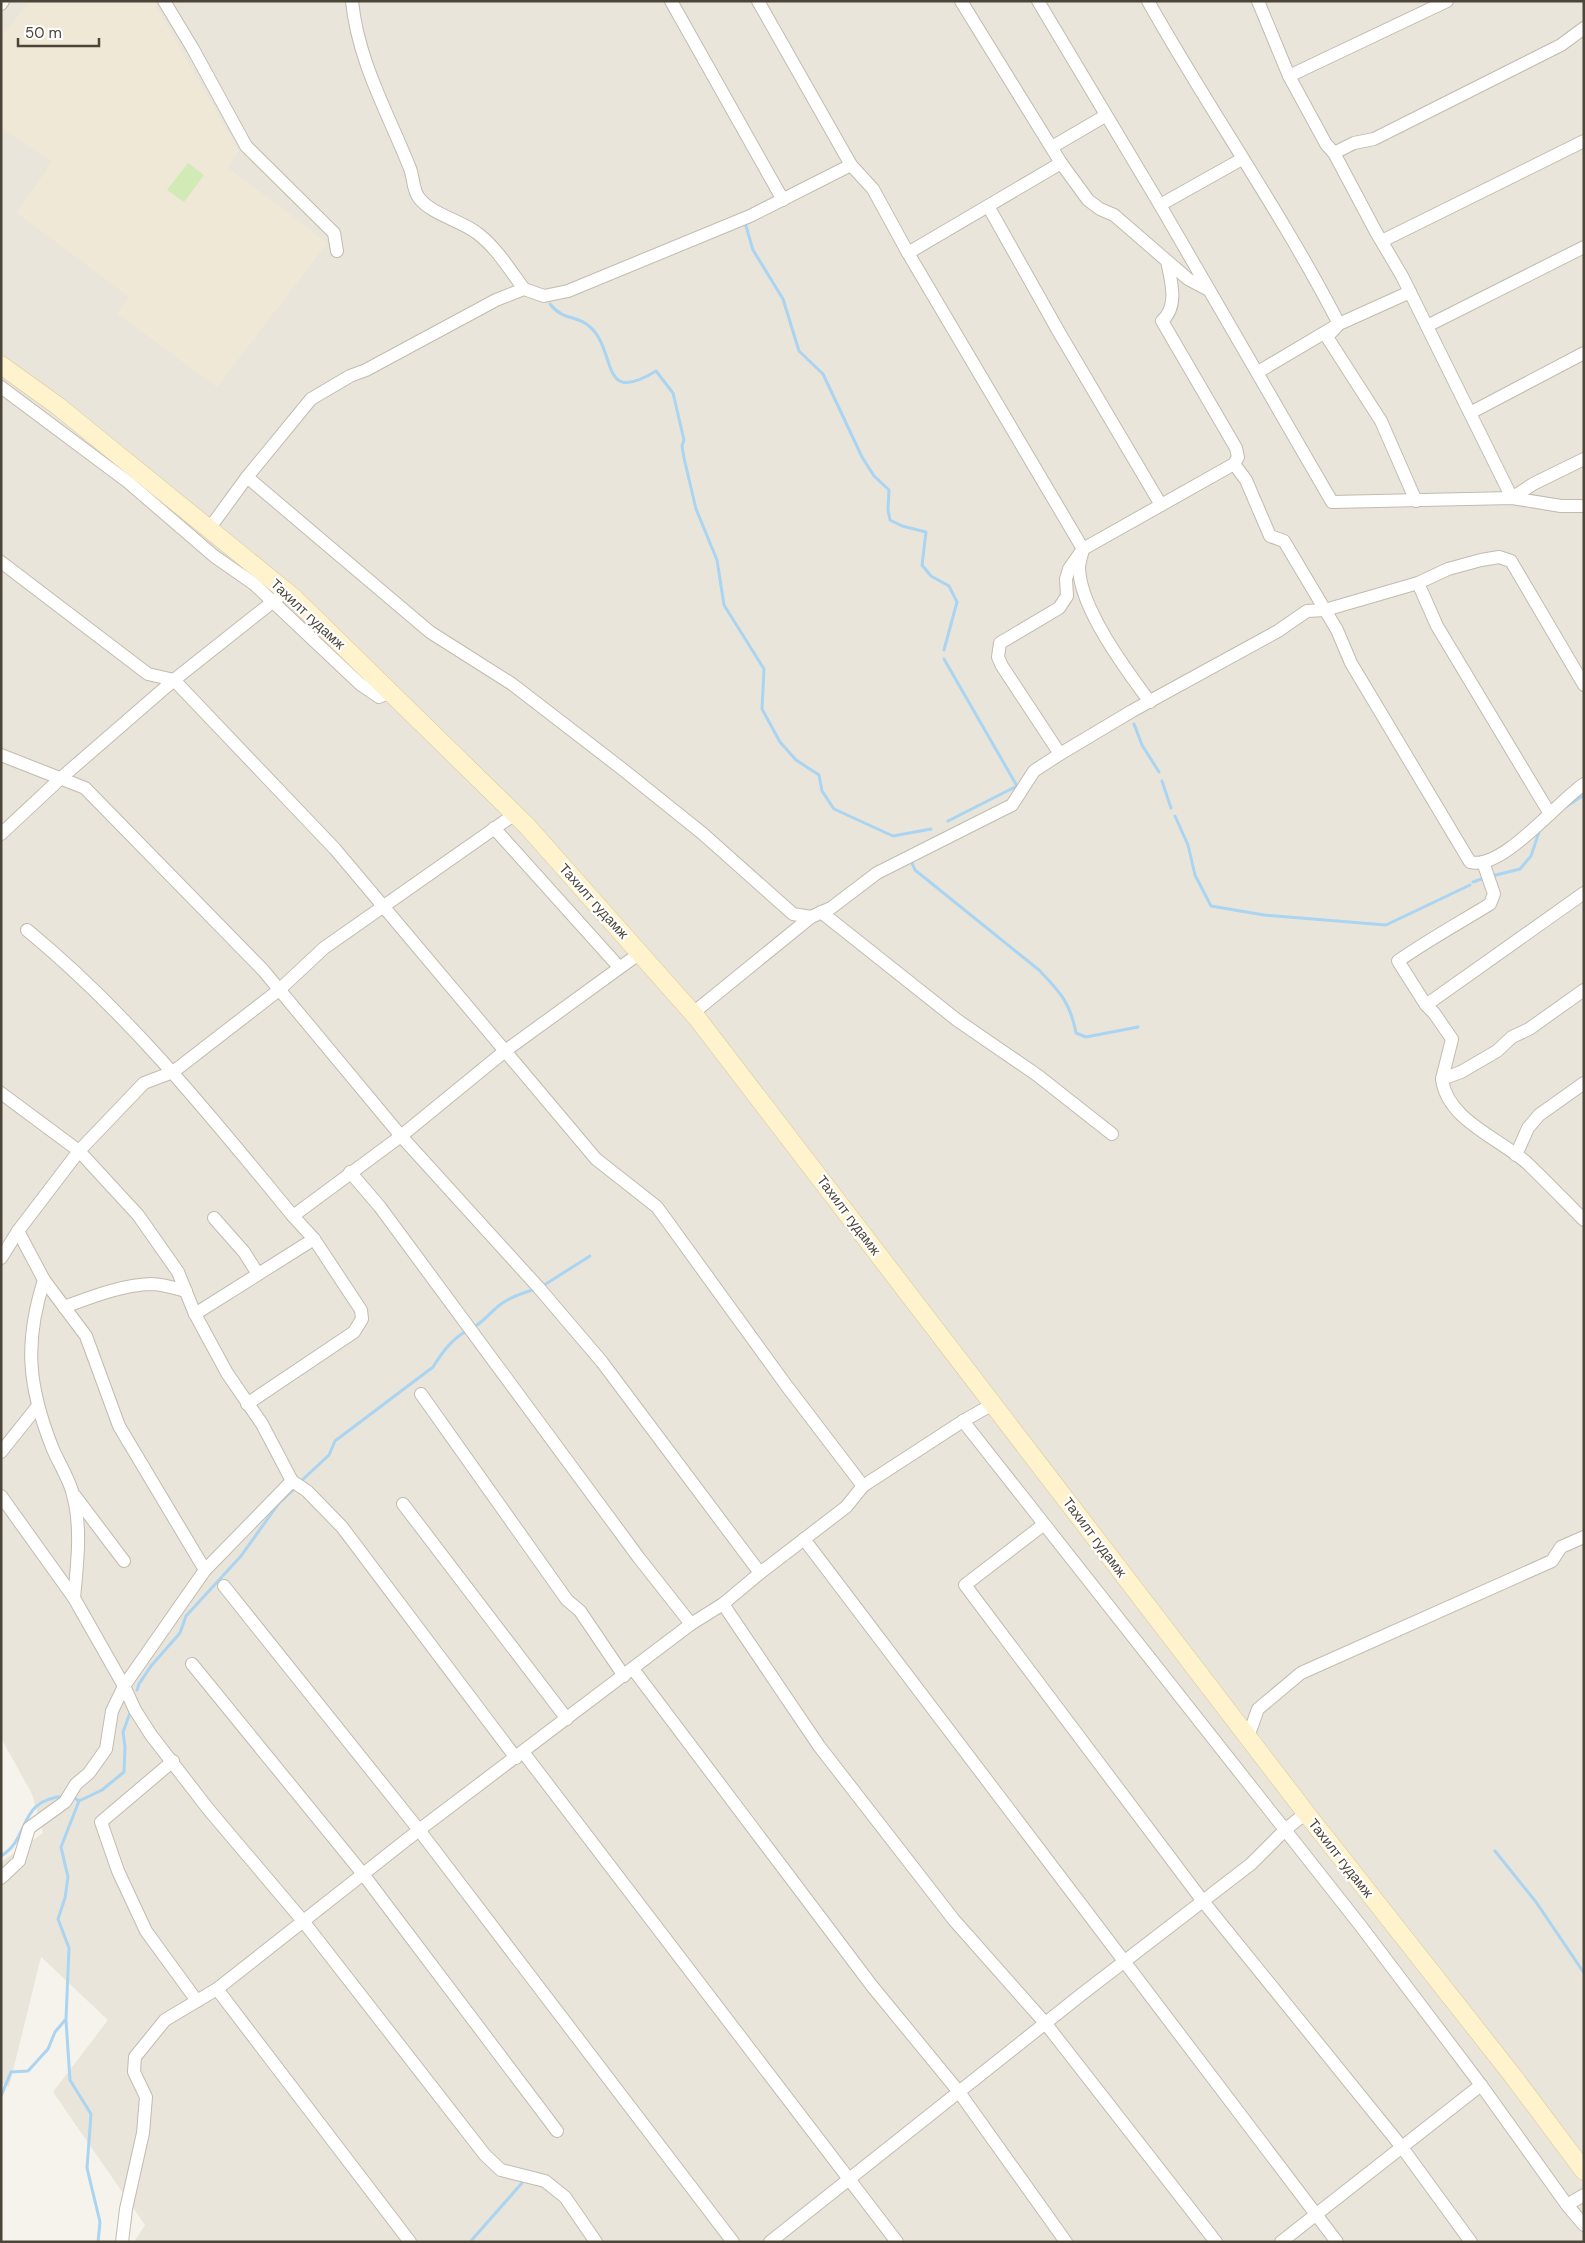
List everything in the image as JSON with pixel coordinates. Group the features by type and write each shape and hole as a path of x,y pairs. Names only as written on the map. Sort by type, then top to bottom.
{"main road":[{"name":"Тахилт гудамж","path":"1,364 58,406 209,529 280,596 390,692 515,814 693,1013 1306,1813 1513,2076 1584,2171"}],"street":[{"path":"164,1 246,146 334,233 337,251"},
{"path":"352,1 355,27 366,65 377,96 387,112 408,163 414,189 419,199 477,233 524,288 544,296 568,291 750,216 851,165"},
{"path":"671,1 784,200"},
{"path":"758,1 851,165 873,189 908,253 1083,549 1079,568 1086,598 1116,656 1150,702"},
{"path":"961,1 1061,163 1088,200 1100,209 1114,214 1188,278 1207,289"},
{"path":"1038,1 1105,116 1160,205 1332,502 1512,498 1561,506 1584,506"},
{"path":"1148,1 1296,246 1339,324"},
{"path":"1258,1 1289,76 1326,144 1334,153 1410,292 1512,498"},
{"path":"1289,76 1447,1"},
{"path":"1334,153 1354,143 1374,139 1561,45 1584,28"},
{"path":"1052,147 1105,116"},
{"path":"1382,241 1584,141"},
{"path":"1160,205 1242,159"},
{"path":"908,253 1061,163"},
{"path":"988,206 1060,334 1162,505"},
{"path":"1427,326 1584,247"},
{"path":"1060,754 1002,666 998,657 998,650 1004,639 1059,608 1067,596 1066,579 1069,569 1083,549 1234,464 1238,457 1236,448 1162,321 1170,314 1173,301 1167,261"},
{"path":"209,529 246,478 311,399 325,389 366,370 496,300 524,288"},
{"path":"1258,372 1339,324 1410,292"},
{"path":"1339,324 1327,337 1381,421 1416,501"},
{"path":"1470,413 1584,353"},
{"path":"1,387 128,482 214,556 280,596 174,680 60,778 1,834"},
{"path":"44,419 58,406"},
{"path":"1512,498 1533,484 1584,459"},
{"path":"1234,464 1246,480 1270,536 1284,541 1464,856 1475,863 1483,862 1518,843 1531,834 1550,814 1584,784"},
{"path":"246,478 430,632 512,684 592,745 702,833 793,914 816,915 956,1020 1037,1075 1112,1134"},
{"path":"693,1013 816,915 831,908 876,873 1012,805 1034,771 1150,702 1278,631 1307,611 1325,610 1418,583 1448,569 1481,560 1499,558 1511,561 1584,685"},
{"path":"1,562 148,674 174,680 335,849 596,1159 657,1207 786,1385 863,1486"},
{"path":"1418,583 1437,626 1550,814"},
{"path":"1,755 85,788 263,970 401,1136 539,1288 602,1362 760,1572"},
{"path":"1,1258 18,1231 79,1151 144,1083 173,1072 279,990 324,948 515,814"},
{"path":"494,828 619,968"},
{"path":"1483,862 1494,894 1490,904 1451,929 1435,936 1398,961 1426,1006 1434,1013 1452,1040 1442,1079 1449,1101 1470,1121 1516,1155 1583,1218"},
{"path":"1426,1006 1584,893"},
{"path":"27,930 64,960 129,1022 173,1072 314,1239 361,1310 362,1319 354,1332 247,1404"},
{"path":"293,1216 401,1136 505,1051 640,953"},
{"path":"1442,1079 1461,1072 1497,1051 1512,1037 1529,1029 1584,990"},
{"path":"1516,1155 1528,1128 1539,1114 1584,1083"},
{"path":"2,1095 79,1151 138,1215 178,1272 195,1314 227,1373 262,1424 292,1481 307,1491 342,1527 850,2178 897,2242"},
{"path":"350,1172 380,1207 639,1558 691,1624"},
{"path":"214,1218 244,1252 258,1274"},
{"path":"18,1231 44,1280 86,1336 119,1426 205,1570"},
{"path":"195,1314 314,1239"},
{"path":"44,1280 36,1306 30,1337 37,1407 73,1494 124,1561"},
{"path":"64,1307 107,1291 138,1285 153,1284 186,1291"},
{"path":"421,1394 451,1439 567,1600 580,1611 629,1672 872,1986 958,2092 1066,2242"},
{"path":"122,2242 126,2210 143,2132 146,2097 134,2072 135,2057 165,2020 217,1989 419,1830 691,1624 723,1604 760,1572 846,1507 863,1486 963,1421 993,1404"},
{"path":"1,1452 37,1407"},
{"path":"963,1421 1043,1525 1286,1829 1481,2085 1567,2206 1584,2224"},
{"path":"1,1878 19,1861 29,1828 64,1802 76,1784 89,1773 106,1749 112,1711 124,1686 205,1570 292,1481"},
{"path":"73,1494 78,1550 74,1598"},
{"path":"1,1496 74,1598 124,1686 135,1710 151,1735 209,1810 303,1922 485,2155 501,2170 545,2181 565,2197 596,2242"},
{"path":"403,1504 567,1719"},
{"path":"1043,1525 965,1585 1202,1900 1401,2146 1471,2242"},
{"path":"1248,1737 1258,1709 1301,1673 1552,1561 1561,1547 1584,1538"},
{"path":"804,1539 1337,2242"},
{"path":"224,1586 419,1830 733,2242"},
{"path":"723,1604 819,1746 954,1920 1046,2024 1216,2242"},
{"path":"192,1664 363,1874 557,2131"},
{"path":"173,1761 100,1822 118,1870 146,1931 197,2001"},
{"path":"770,2242 1125,1960 1251,1864 1286,1829 1306,1813"},
{"path":"217,1989 410,2242"},
{"path":"1281,2242 1481,2085"},
{"path":"1567,2206 1584,2195"}],"shaded area":[{"path":"1,1 1584,1 1584,2242 134,2242 145,2225 53,2092 108,2020 41,1957 9,2087 1,2083 1,1862 43,1833 32,1794 1,1738"},
{"path":"30,1 153,1 239,151 227,167 327,243 217,387 117,313 129,297 17,213 52,162 1,128 1,37"}],"green space":[{"path":"188,163 204,175 184,202 167,190"}],"waterway":[{"path":"746,226 753,250 783,299 799,351 823,374 862,457 874,476 889,490 888,510 890,520 902,526 926,532 922,565 931,576 949,586 957,602 944,650"},
{"path":"550,304 565,316 580,320 598,336 617,379 625,383 638,380 656,371 673,393 684,440 682,446 684,458 696,509 717,560 724,605 764,669 762,709 780,742 796,760 819,775 822,791 834,809 893,836 931,829"},
{"path":"944,659 1017,786 948,821"},
{"path":"1134,724 1142,745 1159,772"},
{"path":"1162,781 1171,808"},
{"path":"1567,806 1584,795"},
{"path":"1175,816 1188,845 1195,875 1211,906 1264,915 1386,925 1470,885"},
{"path":"1492,876 1520,869 1531,856 1540,829"},
{"path":"912,863 915,870 1039,970 1063,998 1071,1013 1076,1033 1086,1037 1138,1027"},
{"path":"1473,882 1484,878"},
{"path":"541,1287 590,1256"},
{"path":"474,1327 504,1302 535,1289"},
{"path":"299,1483 329,1455 335,1441 433,1367 448,1346 468,1330"},
{"path":"137,1690 151,1666 180,1633 186,1616 241,1556 279,1503 295,1488"},
{"path":"73,1797 79,1801 102,1790 124,1772 125,1747 123,1732 130,1713"},
{"path":"1,1856 11,1848 31,1812 39,1804 49,1799 65,1796"},
{"path":"1,2096 11,2072 28,2071 48,2049 55,2032 66,2019 69,1948 58,1919 65,1898 68,1877 61,1847 79,1801"},
{"path":"1495,1851 1536,1902 1584,1973"},
{"path":"66,2020 70,2080 91,2114 87,2168 100,2222 98,2242"},
{"path":"470,2242 522,2183"}]}
